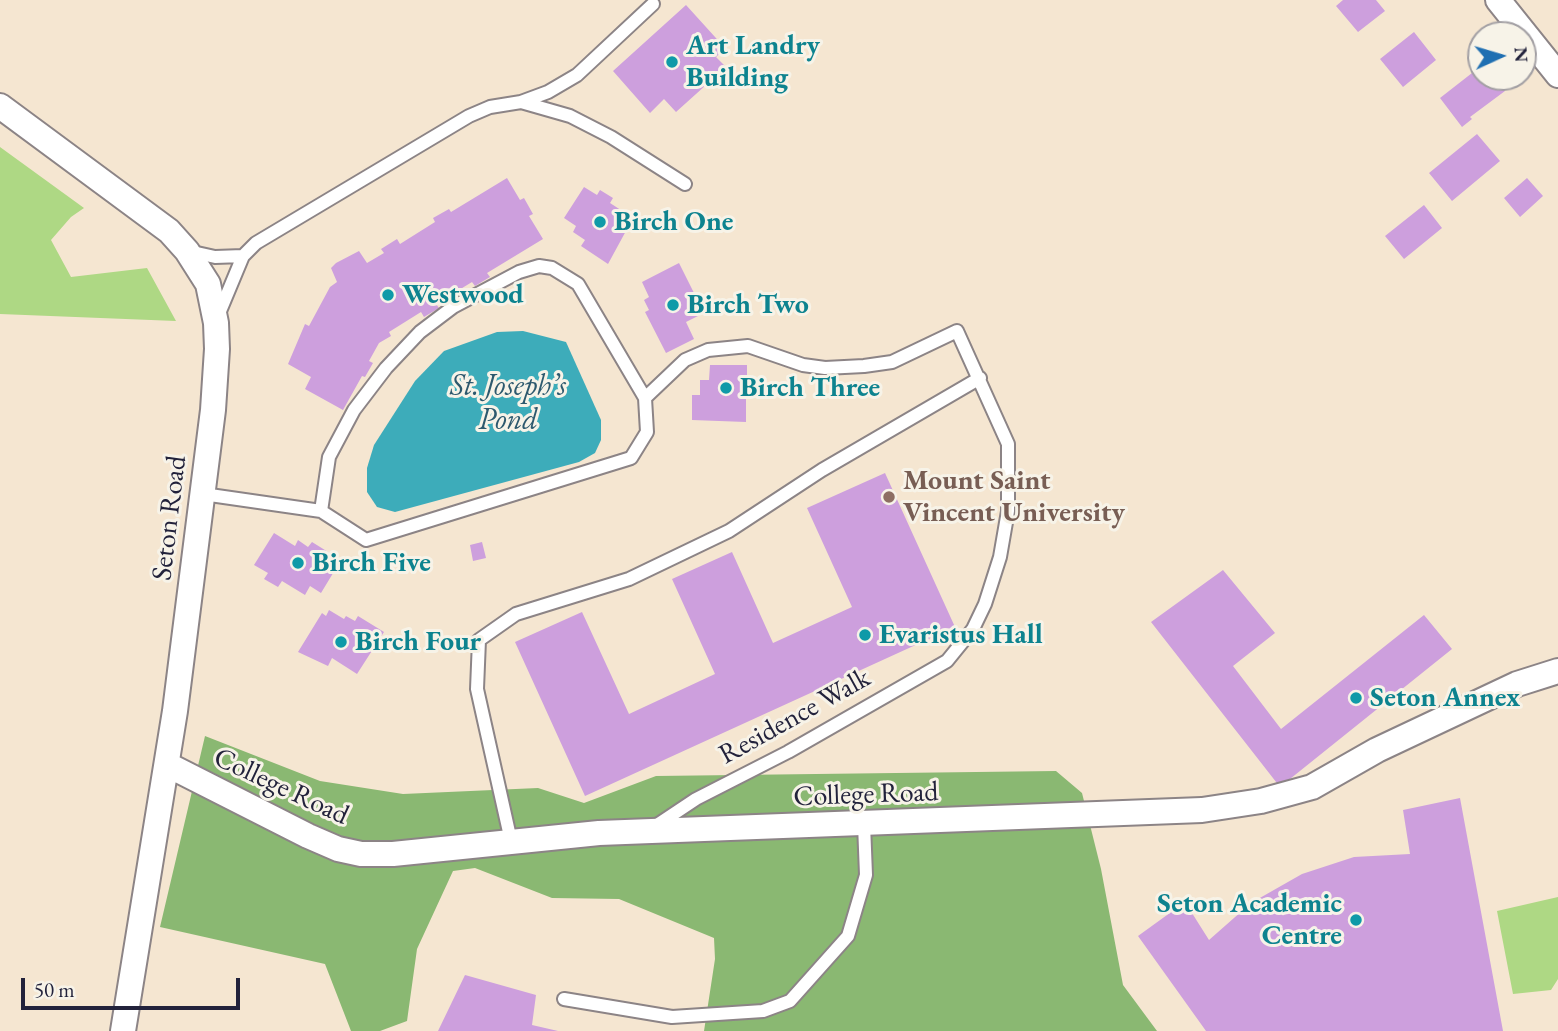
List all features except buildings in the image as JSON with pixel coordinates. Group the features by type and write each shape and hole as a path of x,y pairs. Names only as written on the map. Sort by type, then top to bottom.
{"street":[{"path":"1497,0 1558,75"},
{"name":"Seton Road","path":"0,106 169,231 187,251 208,284 216,323 215,386 168,765 123,1031"},
{"name":"College Road","path":"168,765 338,849 394,854 511,841 648,831 1202,810 1261,801 1312,787 1377,750 1506,689 1558,671"}],"lane":[{"path":"216,323 243,256 256,243 469,116 490,107 521,102 548,92 577,75 653,4"},
{"path":"521,102 570,116 611,136 685,184"},
{"path":"187,251 215,257 243,256"},
{"path":"202,494 321,511 366,540 498,496 631,458 647,432 645,398 578,284 552,268 539,266 519,272 453,307 420,332 386,368 354,410 329,457 321,511"},
{"name":"Residence Walk","path":"645,398 685,360 708,349 748,346 803,365 825,368 864,366 892,362 957,331 1008,444 1008,511 1000,557 985,604 973,629 947,661 788,752 696,799 648,831"},
{"path":"511,841 477,689 479,640 516,614 629,579 729,531 822,470 980,378"},
{"path":"564,999 672,1017 763,1011 790,1001 848,936 866,875 864,824"}],"green space":[{"path":"0,147 84,208 71,217 51,240 71,277 147,268 176,321 0,314"},
{"path":"205,736 320,781 403,794 538,788 584,803 656,776 1056,771 1082,793 1101,869 1123,985 1157,1031 704,1031 715,959 714,938 619,899 552,898 475,868 453,871 417,949 407,1021 380,1031 351,1031 325,964 160,927"},
{"path":"1558,897 1558,979 1551,990 1513,994 1497,911"}],"water":[{"name":"St. Joseph’s Pond","path":"523,331 566,342 601,420 601,440 595,453 579,462 395,512 377,507 367,492 367,468 374,445 415,381 444,351 497,332"}],"place":[{"name":"Art Landry Building","path":"672,62"},
{"name":"Birch One","path":"600,222"},
{"name":"Westwood","path":"388,295"},
{"name":"Birch Two","path":"673,305"},
{"name":"Birch Three","path":"726,388"},
{"name":"Mount Saint Vincent University","path":"889,497"},
{"name":"Birch Five","path":"298,563"},
{"name":"Evaristus Hall","path":"865,635"},
{"name":"Birch Four","path":"341,642"},
{"name":"Seton Annex","path":"1356,698"},
{"name":"Seton Academic Centre","path":"1356,920"}]}
